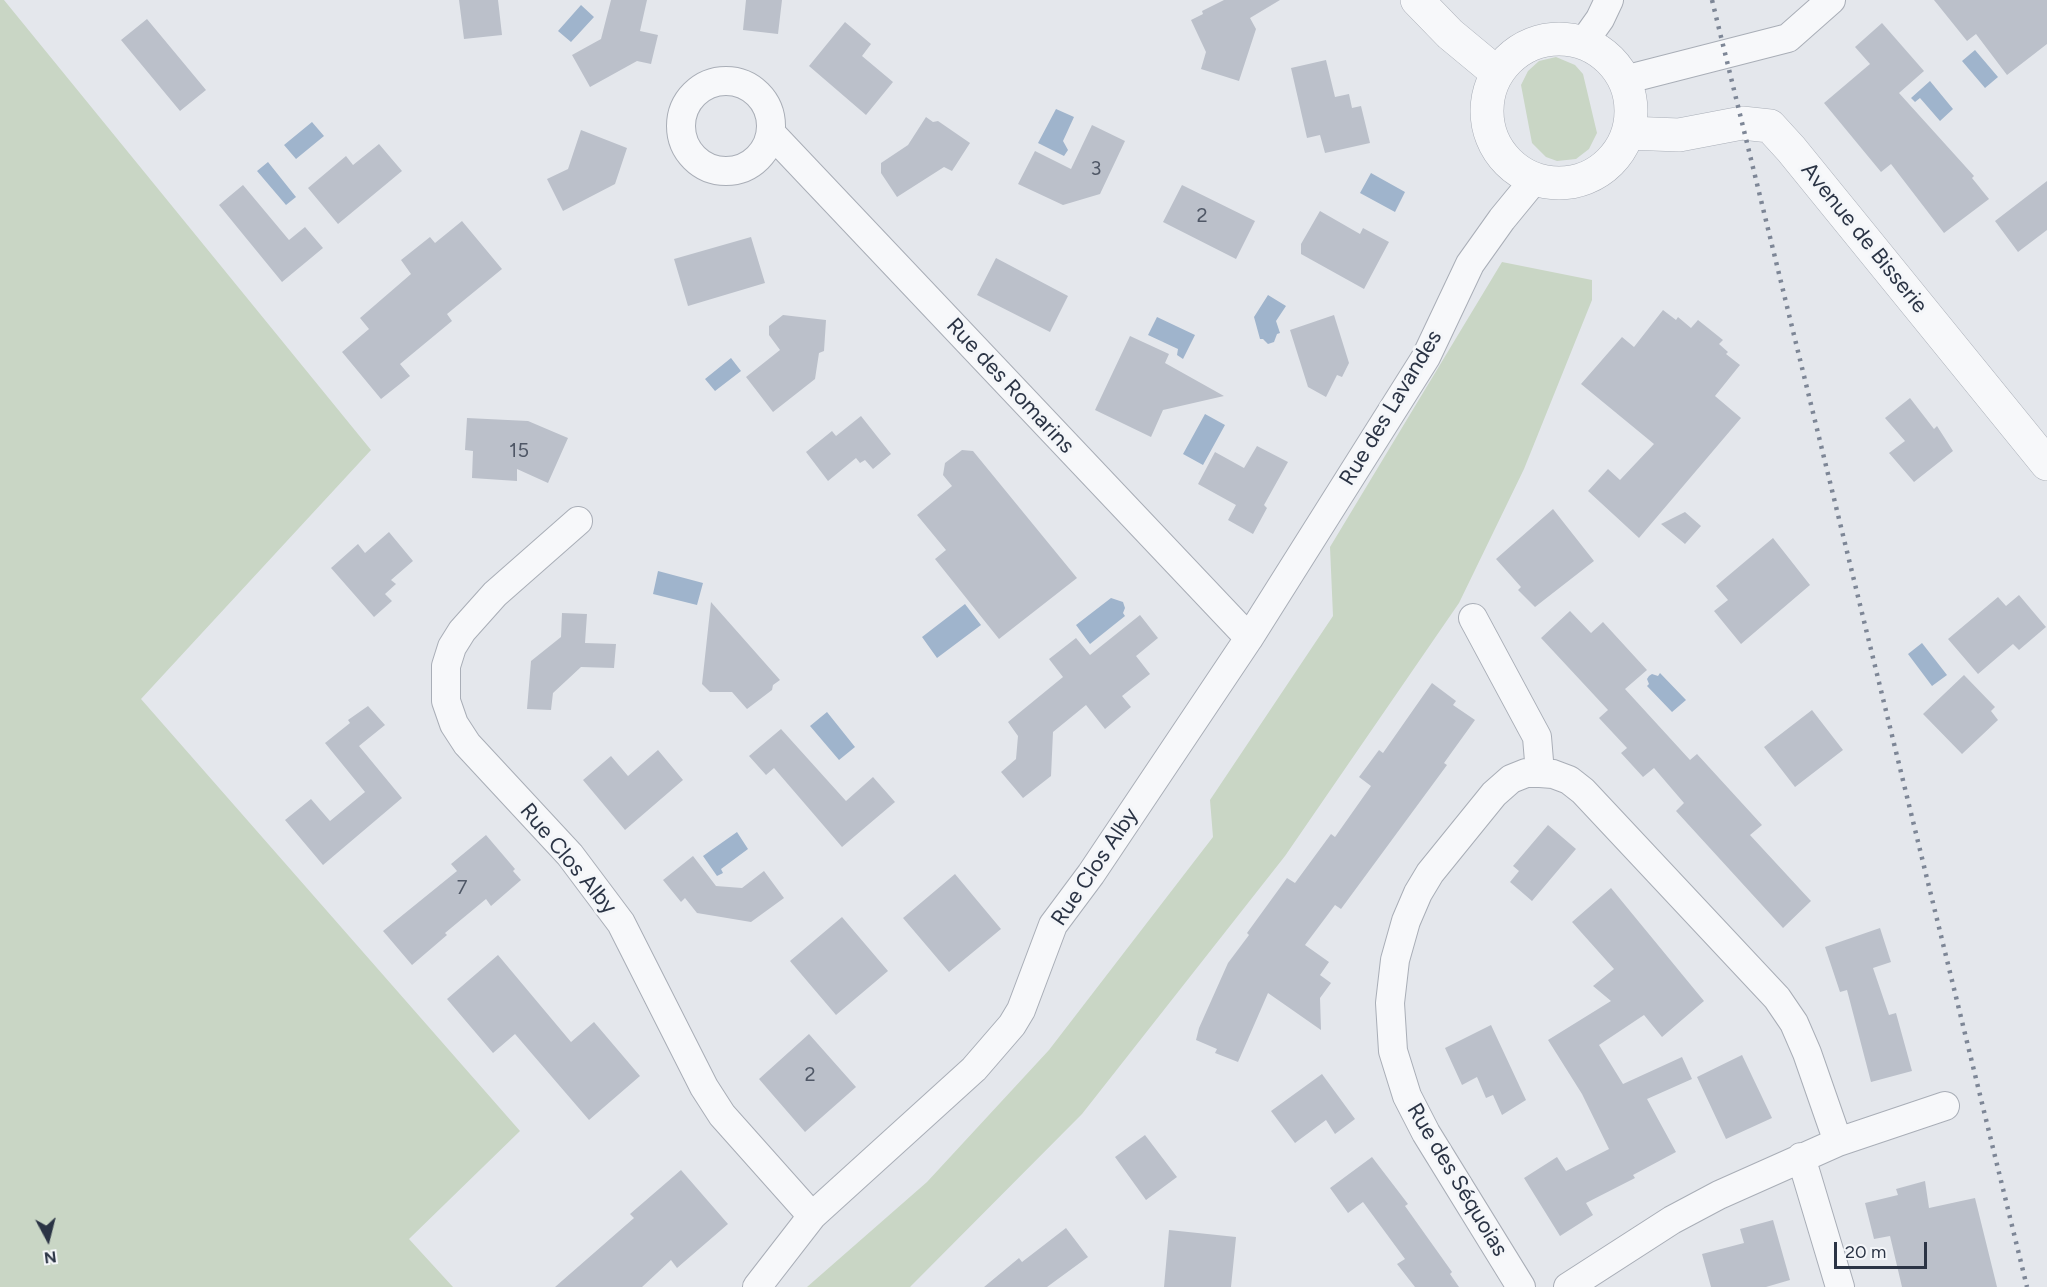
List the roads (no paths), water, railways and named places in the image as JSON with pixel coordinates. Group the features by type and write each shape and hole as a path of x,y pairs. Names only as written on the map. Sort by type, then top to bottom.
{"street":[{"path":"1417,0 1450,34 1497,73"},
{"path":"1583,43 1600,19 1609,0"},
{"path":"1624,80 1788,38 1831,0"},
{"path":"1564,39 1583,43 1600,52 1614,65 1624,80 1630,98 1631,116 1628,134 1621,149 1611,162 1583,180 1550,183 1534,180 1515,170 1500,154 1490,135 1486,114 1488,92 1497,73 1510,58 1526,47 1545,40 1564,39"},
{"name":"Avenue de Bisserie","path":"1628,134 1679,135 1742,123 1770,126 1798,157 2047,464"},
{"name":"Rue des Romarins","path":"771,133 1249,638"},
{"name":"Rue des Lavandes","path":"1249,638 1426,357 1470,264 1502,219 1534,180"},
{"name":"Rue Clos Alby","path":"578,521 495,594 462,631 452,647 446,666 446,701 454,724 467,744 570,855 615,915 704,1087 722,1115 812,1216"},
{"path":"1473,618 1537,737 1540,773"},
{"name":"Rue Clos Alby","path":"757,1287 812,1216 959,1084 1001,1040 1021,1010 1053,925 1091,874 1249,638"},
{"name":"Rue des Séquoias","path":"1521,1287 1426,1133 1407,1096 1393,1051 1390,1003 1395,960 1406,921 1418,893 1430,873 1494,794 1511,779 1526,773 1553,774 1569,780 1583,791 1778,998 1794,1023 1807,1053 1838,1142"},
{"path":"1568,1287 1672,1220 1719,1195 1838,1142 1945,1106"},
{"path":"1801,1157 1840,1287"}],"water":[{"path":"581,5 594,17 571,42 558,31"},
{"path":"1975,50 1998,77 1985,88 1962,61"},
{"path":"1930,81 1953,109 1940,121 1920,98 1915,102 1911,98"},
{"path":"1056,109 1074,117 1063,141 1068,150 1064,156 1038,143"},
{"path":"312,122 324,136 296,159 284,145"},
{"path":"268,162 296,197 286,205 257,171"},
{"path":"1371,173 1405,192 1395,212 1360,193"},
{"path":"1268,295 1286,306 1276,321 1280,333 1277,334 1274,342 1268,344 1260,339 1254,317"},
{"path":"1157,317 1195,335 1183,359 1177,355 1178,349 1148,335"},
{"path":"731,358 741,371 715,391 705,379"},
{"path":"1205,414 1225,425 1203,465 1183,454"},
{"path":"658,571 703,583 697,605 653,594"},
{"path":"1111,598 1123,602 1125,616 1090,644 1076,625"},
{"path":"965,604 981,625 937,658 922,637"},
{"path":"1922,643 1947,675 1932,686 1908,654"},
{"path":"1660,673 1686,700 1672,712 1647,686 1649,676 1652,674 1658,676"},
{"path":"827,712 855,747 839,760 810,726"},
{"path":"737,832 748,849 721,869 723,873 717,876 703,856"}],"railway":[{"path":"1712,0 2027,1287"}]}
